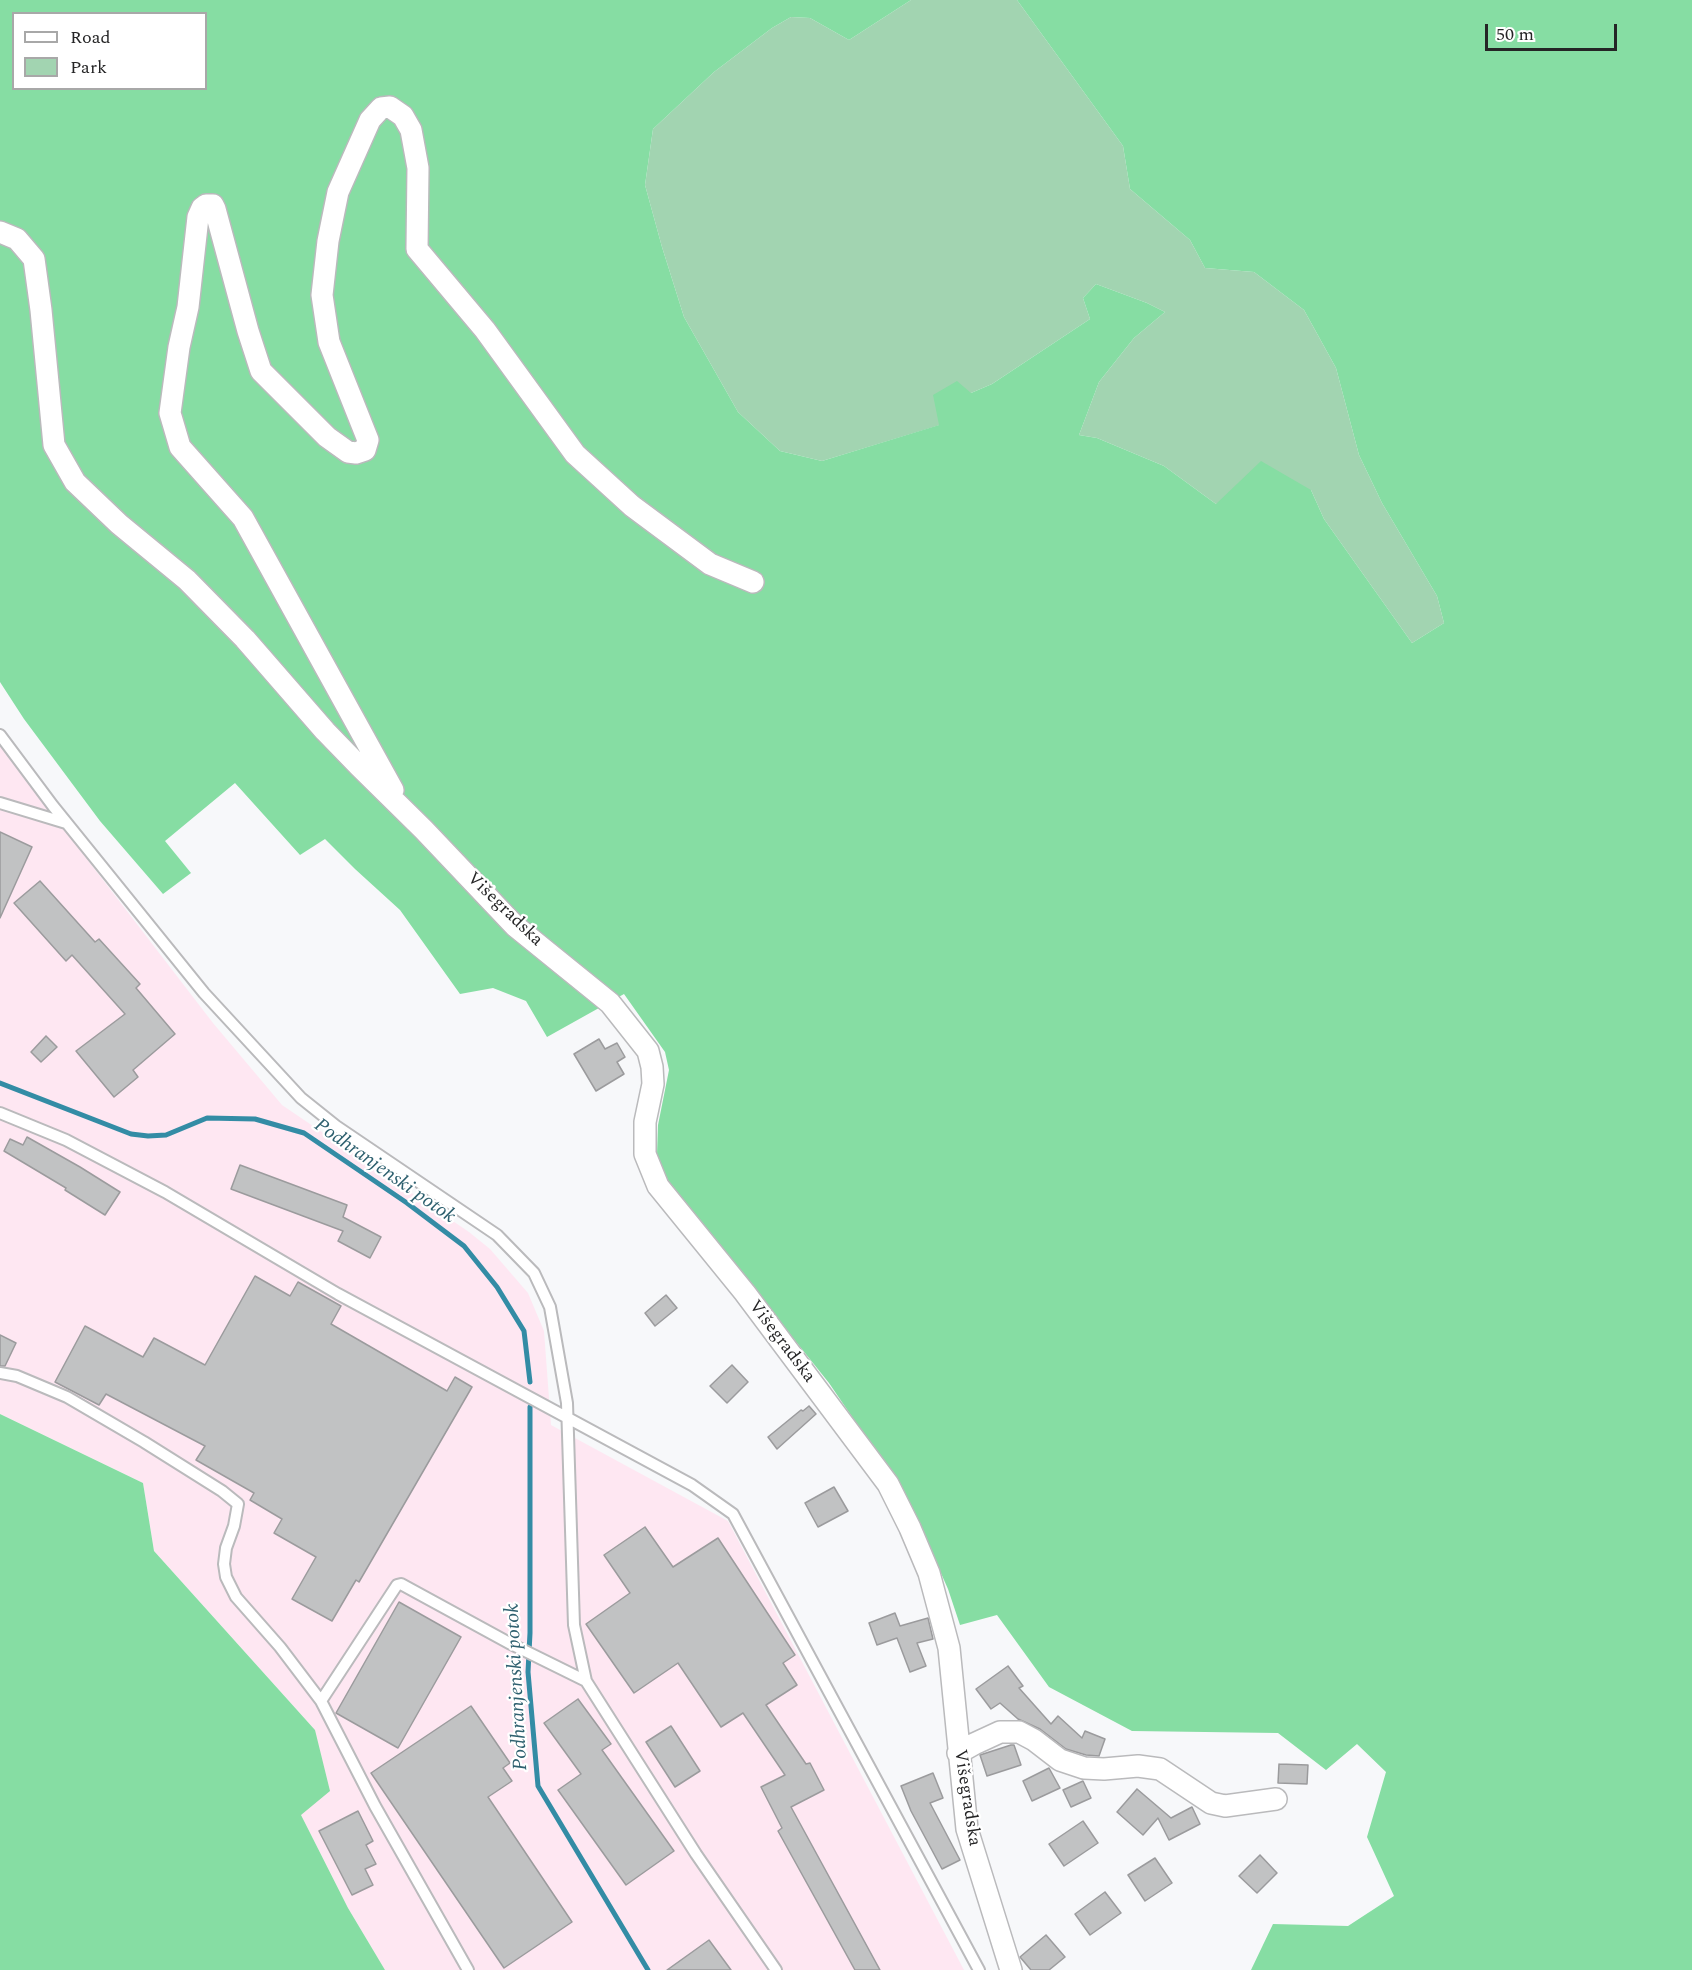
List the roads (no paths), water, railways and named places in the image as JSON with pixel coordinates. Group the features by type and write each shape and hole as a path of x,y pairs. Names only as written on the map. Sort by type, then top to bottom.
{"street":[{"path":"404,809 243,518 180,447 170,413 179,347 188,307 198,217 206,205 213,205 215,209 261,371 327,437 348,452 356,453 365,450 368,440 329,342 322,295 328,241 338,192 370,120 381,108 390,107 403,116 411,130 418,168 417,249 485,330 575,454 632,506 710,564 753,582"},
{"path":"0,232 17,239 34,259 54,445 75,482 112,517 187,580 245,639 325,731 404,809"},
{"name":"Višegradska","path":"404,809 516,926 610,1003 648,1051 653,1084 645,1122 645,1154 658,1186 745,1293 888,1484 929,1573 949,1648 967,1829 1011,1970"},
{"path":"958,1753 1000,1732 1019,1732 1034,1740 1059,1760 1084,1768 1138,1766 1160,1769 1211,1803 1225,1806 1276,1799"}],"lane":[{"path":"0,735 67,823 204,993 301,1098 336,1126 497,1235 534,1273 550,1307 567,1403 574,1625 586,1681 696,1854 776,1970"},
{"path":"0,803 67,823"},
{"path":"0,1113 66,1140 165,1192 338,1293 692,1485 733,1514 979,1970"},
{"path":"0,1374 17,1376 67,1397 154,1448 222,1491 238,1504 234,1526 226,1548 224,1564 226,1577 236,1597 280,1647 321,1701 375,1806 468,1970"},
{"path":"321,1701 397,1585 401,1584 511,1644 586,1681"}],"waterway":[{"name":"Podhranjenski potok","path":"0,1083 131,1134 166,1135 207,1118 255,1119 304,1133 407,1203 464,1246 497,1287 524,1331 530,1382"},
{"name":"Podhranjenski potok","path":"530,1407 528,1672 538,1786 648,1970"}]}
